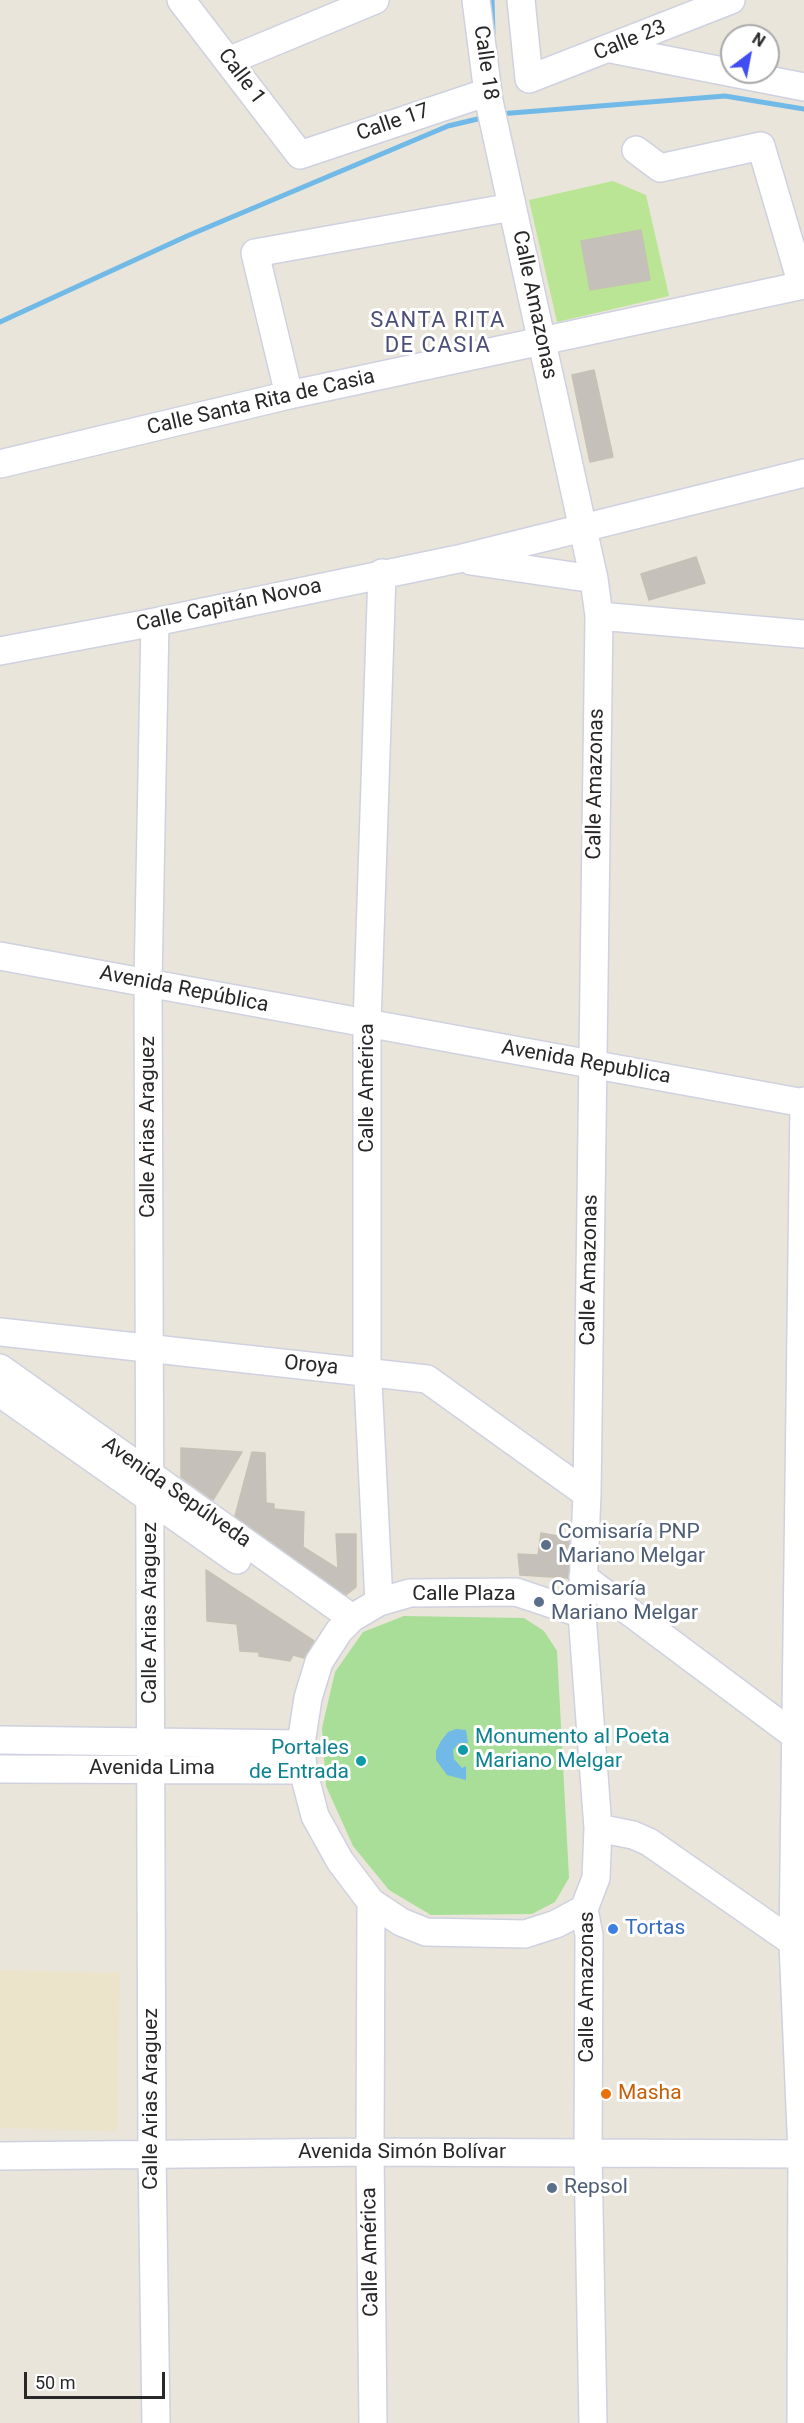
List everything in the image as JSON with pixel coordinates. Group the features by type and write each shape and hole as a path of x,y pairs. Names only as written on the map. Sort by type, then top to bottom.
{"street":[{"name":"Calle 1","path":"181,0 300,155"},
{"path":"228,61 375,0"},
{"name":"Calle 18","path":"476,0 490,106"},
{"name":"Calle 18","path":"521,0 529,79"},
{"name":"Calle 23","path":"529,79 611,49 731,0"},
{"path":"611,49 804,87"},
{"name":"Calle 17","path":"300,155 490,106"},
{"name":"Calle Amazonas","path":"490,106 594,579 599,616 587,1494 582,1614 598,1828 596,1878 584,1909 589,1935 588,2154 593,2423"},
{"path":"636,150 660,168 761,146 803,285"},
{"path":"290,395 255,253 512,207"},
{"name":"Calle Santa Rita de Casia","path":"0,464 290,395 803,285"},
{"name":"Calle Capitán Novoa","path":"0,651 155,622 458,559 804,473"},
{"name":"Calle Capitán Novoa","path":"458,559 594,579"},
{"name":"Calle América","path":"379,1602 367,1372 368,1024 382,573"},
{"path":"599,616 804,634"},
{"name":"Calle Arias Araguez","path":"155,622 148,982 156,2423"},
{"name":"Avenida República","path":"0,956 368,1024"},
{"name":"Avenida Republica","path":"368,1024 804,1102"},
{"path":"801,2423 803,2154 798,1947 804,1102"},
{"name":"Oroya","path":"0,1332 427,1378 587,1494"},
{"name":"Avenida Sepúlveda","path":"0,1368 151,1487 346,1624"},
{"name":"Avenida Sepúlveda","path":"0,1393 151,1487"},
{"path":"583,1577 801,1737"},
{"name":"Calle Plaza","path":"582,1614 516,1592 410,1593 379,1602 346,1624 320,1662 308,1698 302,1757 315,1816 340,1862 371,1902 401,1922 426,1932 525,1934 556,1924 584,1909"},
{"name":"Avenida Lima","path":"0,1740 151,1740 302,1757"},
{"name":"Avenida Lima","path":"0,1769 151,1768 302,1757"},
{"path":"598,1828 633,1835 649,1842 798,1947"},
{"name":"Calle América","path":"371,1902 370,2152 373,2423"},
{"name":"Avenida Simón Bolívar","path":"0,2156 370,2152 803,2154"}],"shaded area":[{"path":"0,1970 120,1973 117,2131 0,2128"}],"green space":[{"path":"613,181 646,195 669,296 557,322 529,200"},
{"path":"404,1616 524,1618 544,1631 557,1651 569,1878 555,1902 532,1914 431,1915 389,1890 353,1846 326,1786 322,1728 335,1672 363,1632"}],"water":[{"path":"456,1729 466,1730 468,1743 459,1743 453,1750 454,1759 462,1768 466,1766 466,1780 447,1775 436,1760 436,1751 441,1741 448,1732"}],"building":[{"path":"641,230 650,280 590,290 581,241"},
{"path":"594,370 613,457 590,462 572,375"},
{"path":"696,557 705,583 649,600 641,574"},
{"path":"181,1448 242,1452 213,1500 181,1477"},
{"path":"252,1452 265,1453 266,1503 274,1504 274,1509 304,1512 303,1547 338,1569 336,1534 356,1534 356,1587 346,1595 235,1516"},
{"path":"541,1533 569,1538 568,1578 520,1575 518,1554 538,1555"},
{"path":"206,1570 314,1641 304,1658 293,1655 290,1661 259,1656 259,1652 240,1651 237,1624 207,1621"}],"waterway":[{"path":"492,0 493,34"},
{"path":"499,114 725,96 804,109"},
{"path":"0,322 187,236 448,126 486,117"}],"place":[{"name":"Comisaría PNP Mariano Melgar","path":"546,1545"},
{"name":"Comisaría Mariano Melgar","path":"539,1602"},
{"name":"Monumento al Poeta Mariano Melgar","path":"463,1750"},
{"name":"Portales de Entrada","path":"361,1761"},
{"name":"Tortas","path":"613,1929"},
{"name":"Masha","path":"606,2094"},
{"name":"Repsol","path":"552,2188"}],"district":[{"name":"SANTA RITA DE CASIA","path":"438,334"}]}
